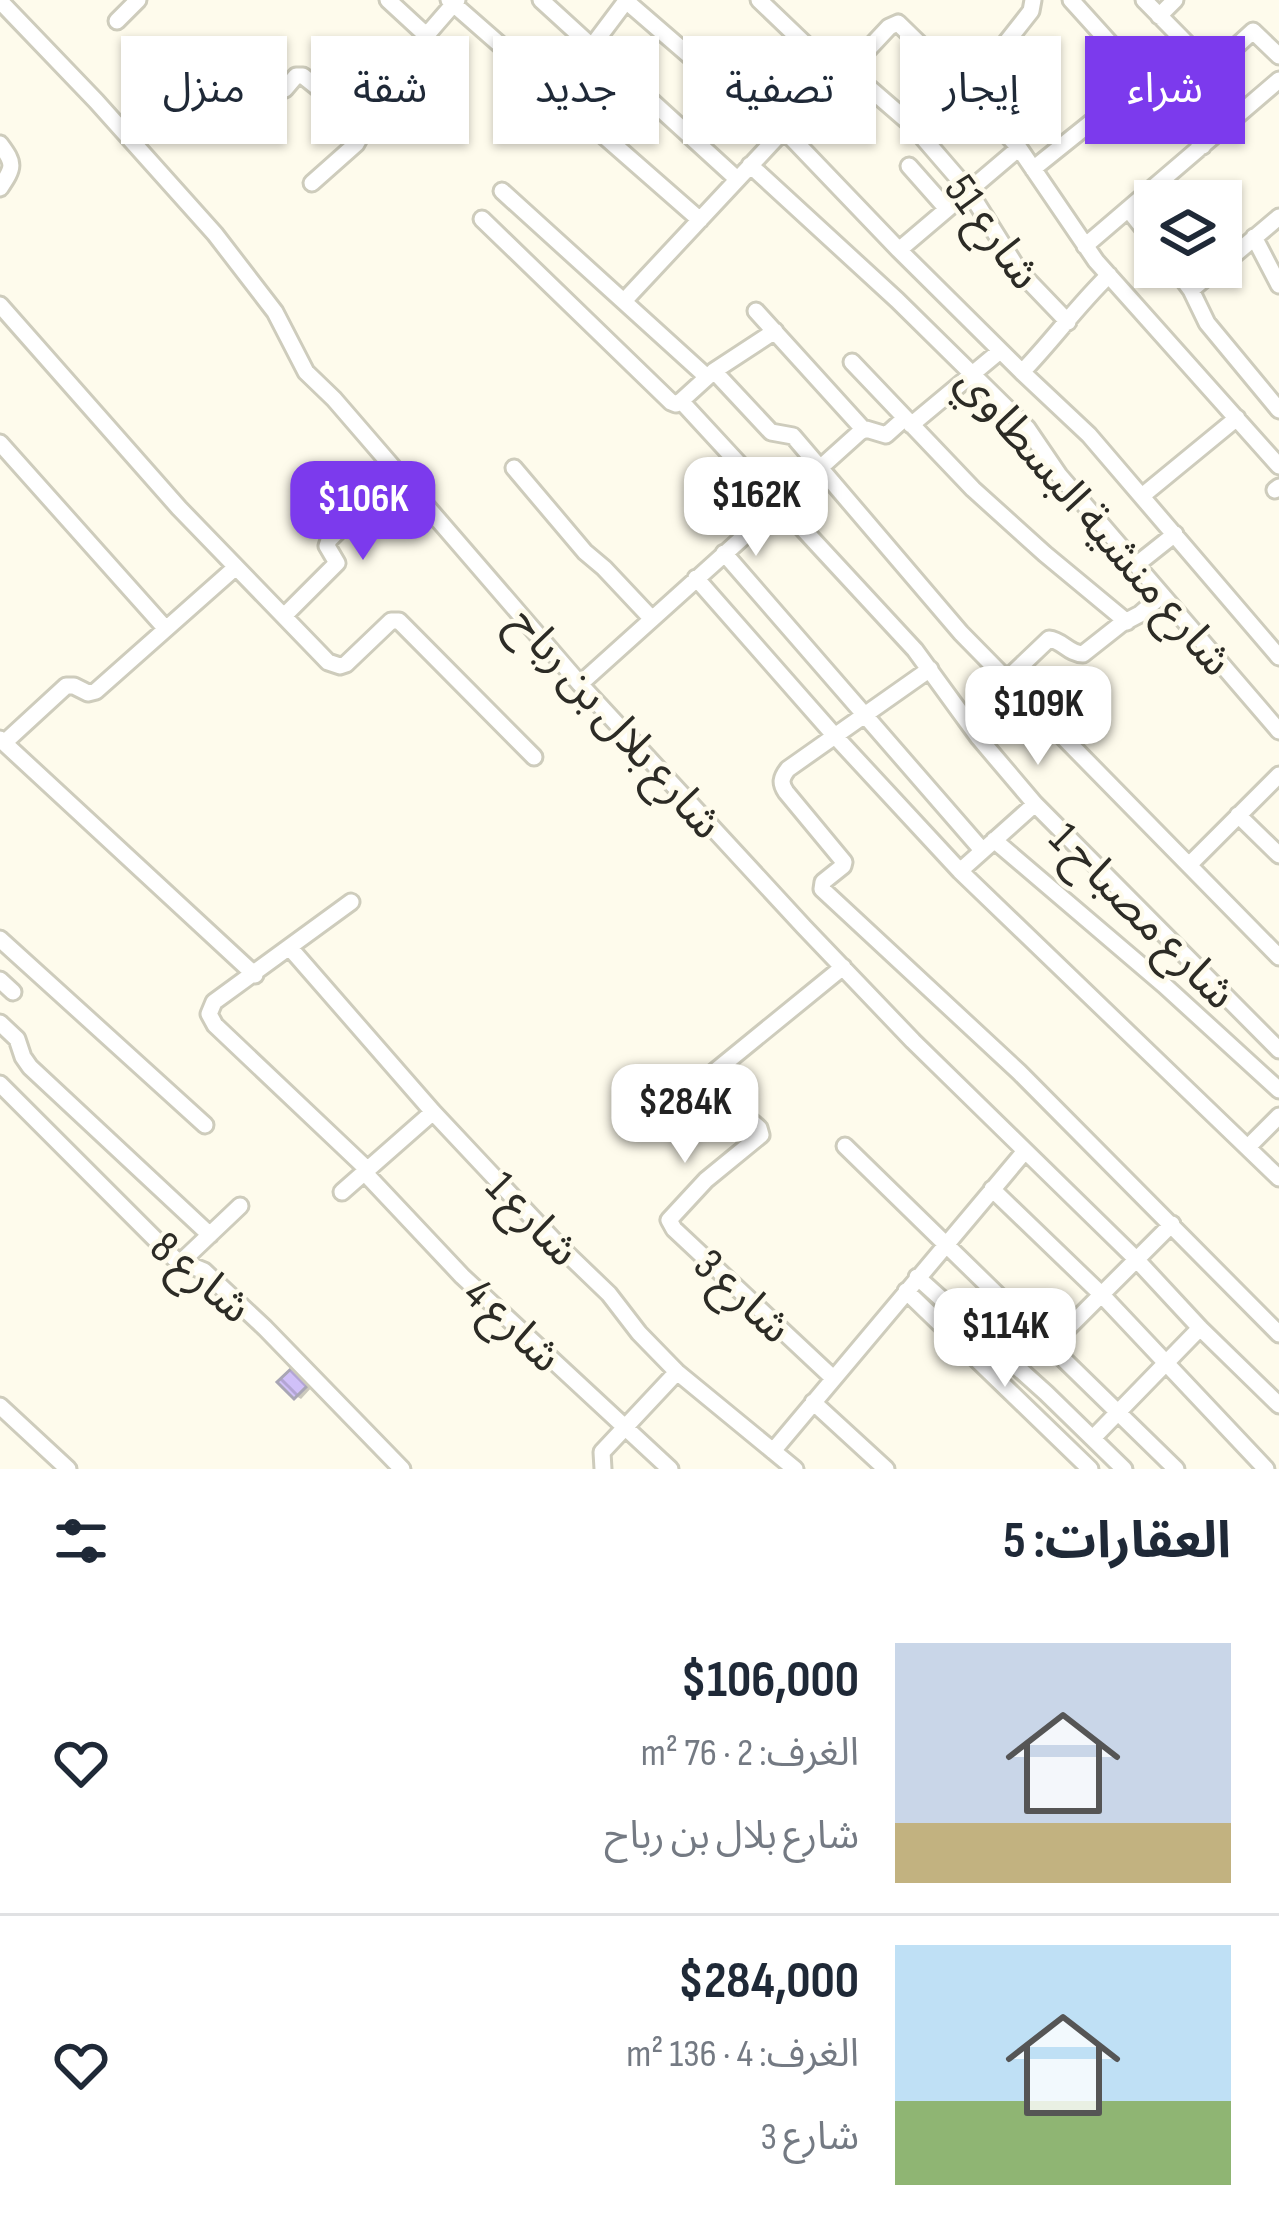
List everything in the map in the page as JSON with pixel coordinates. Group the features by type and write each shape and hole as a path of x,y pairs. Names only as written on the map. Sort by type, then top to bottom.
{"street":[{"path":"117,21 138,0"},
{"path":"388,0 426,35 453,1 493,37"},
{"path":"541,0 580,36"},
{"path":"600,36 625,0 683,49"},
{"name":"شارع 51","path":"759,0 797,36"},
{"path":"1011,36 1031,11 1033,0"},
{"path":"1072,0 1104,36"},
{"path":"1144,0 1211,66 1253,31 1279,56"},
{"path":"1159,16 1175,0"},
{"name":"شارع بلال بن رباح","path":"0,1 214,234 274,312 306,372 580,684 843,967 1279,1405"},
{"path":"876,41 898,23 911,36"},
{"path":"1085,247 1279,80"},
{"name":"شارع 51","path":"876,94 912,124 969,191 1019,271 1068,322"},
{"path":"659,108 737,179"},
{"path":"1034,169 1085,128"},
{"path":"0,144 11,158 11,171 0,188"},
{"path":"312,183 354,144"},
{"path":"613,144 700,220"},
{"path":"624,301 772,144"},
{"path":"794,144 1089,435 1279,657"},
{"path":"1015,144 1085,247 1279,466"},
{"path":"899,250 1019,148"},
{"name":"شارع منشية البسطاوي","path":"751,165 1027,428 1059,475 1279,731"},
{"path":"909,166 947,209"},
{"path":"502,190 771,432 793,436 946,615 1279,957"},
{"path":"1128,209 1134,217"},
{"path":"1242,247 1279,217"},
{"name":"شارع مصباح 1","path":"482,219 671,402 681,401 896,627 1035,804 1279,1051"},
{"path":"1254,237 1279,285"},
{"path":"1022,373 1109,275"},
{"path":"1193,288 1207,323 1279,410"},
{"path":"0,305 179,508 328,662 340,666 353,659 397,620 534,757"},
{"path":"756,310 864,430 886,435 1000,351"},
{"path":"681,401 711,374 775,331"},
{"path":"852,362 973,489 1127,622"},
{"path":"1142,496 1237,418"},
{"path":"580,684 864,430"},
{"path":"0,443 166,629"},
{"path":"514,468 585,552 652,619"},
{"path":"284,616 337,563 328,540 396,474"},
{"path":"1136,565 1175,534"},
{"path":"724,554 864,714 988,845 1164,985 1279,1090"},
{"path":"0,765 6,745 66,686 96,692 236,567"},
{"path":"696,578 960,872 1279,1178"},
{"path":"1007,680 1049,639 1083,655 1162,595"},
{"path":"930,669 782,776 782,784 844,862 823,882 822,889 1019,1072 1279,1334"},
{"path":"6,745 255,975 351,902"},
{"path":"1190,864 1279,775"},
{"path":"960,872 1035,804"},
{"path":"1238,815 1279,855"},
{"path":"0,939 205,1125"},
{"name":"شارع 1","path":"290,948 433,1112 610,1294 639,1333 677,1372 795,1469"},
{"name":"شارع 3","path":"833,1378 674,1229 670,1220 706,1180 761,1135 759,1128 720,1095 712,1073 843,967"},
{"name":"شارع 4","path":"255,975 214,1002 209,1014 214,1025 367,1171 462,1276 670,1469"},
{"path":"0,1023 17,1039 30,1067 210,1235"},
{"name":"شارع 8","path":"0,1084 180,1263 200,1268 235,1300 403,1469"},
{"path":"342,1192 433,1112"},
{"path":"1248,1147 1279,1116"},
{"path":"844,1146 1177,1469"},
{"path":"773,1451 1025,1151"},
{"path":"992,1190 1101,1294 1266,1469"},
{"path":"180,1263 240,1206"},
{"path":"1050,1346 1172,1224"},
{"path":"917,1277 1124,1469"},
{"path":"906,1292 1090,1469"},
{"path":"1093,1438 1200,1328"},
{"path":"603,1469 602,1452 677,1372"},
{"path":"813,1402 886,1469"},
{"path":"0,1406 68,1469"}],"building":[{"path":"294,1366 311,1382 294,1399 277,1382"}]}
